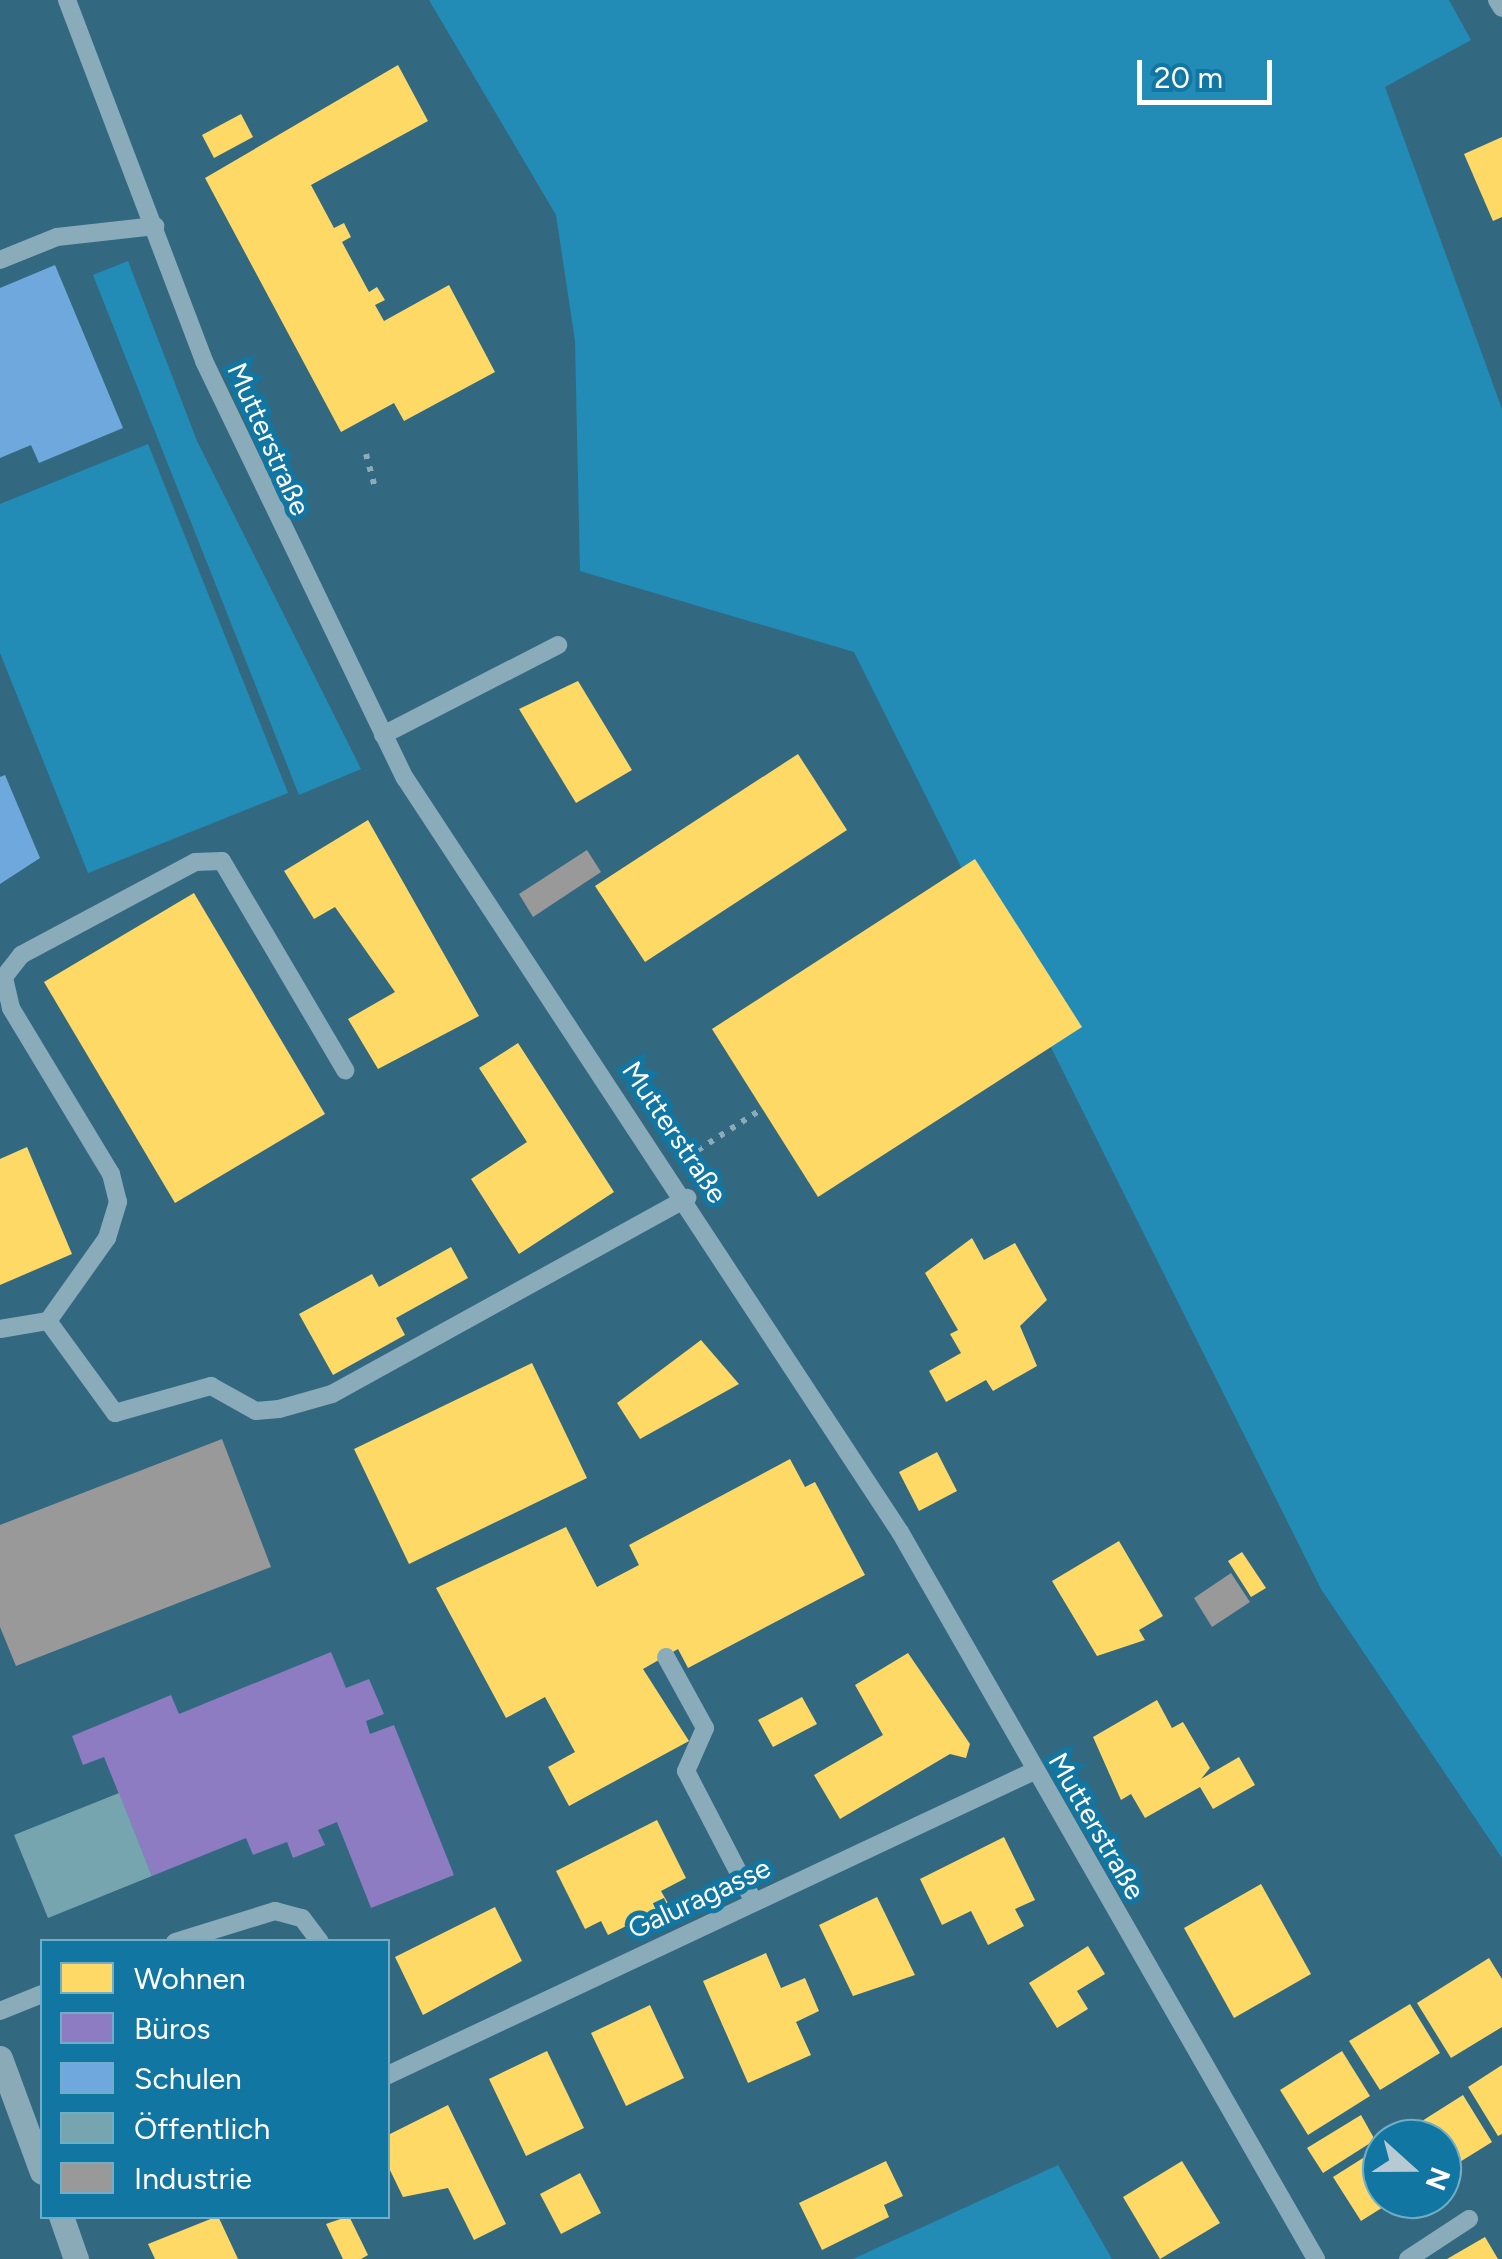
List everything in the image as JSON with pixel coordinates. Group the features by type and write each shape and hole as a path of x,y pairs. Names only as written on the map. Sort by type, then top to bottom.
{"main road":[{"path":"0,2058 40,2167"},
{"path":"69,2219 76,2259"}],"street":[{"name":"Mutterstraße","path":"66,0 258,485 383,736 687,1198 900,1532 1316,2259"},
{"path":"1497,0 1502,8"},
{"path":"0,260 58,238 155,226"},
{"path":"383,736 558,645"},
{"path":"48,1321 72,1276 107,1238 118,1202 111,1174 11,1008 4,977 21,955 195,862 222,861 345,1070"},
{"path":"48,1321 115,1413 212,1386 256,1411 279,1409 332,1394 687,1198"},
{"path":"0,1329 48,1321"},
{"path":"666,1657 705,1728 686,1770 754,1902"},
{"name":"Galuragasse","path":"390,2074 1034,1771"},
{"path":"185,1939 275,1911 302,1918 318,1939"},
{"path":"0,2011 40,1995"},
{"path":"1408,2259 1469,2219"}],"path":[{"path":"366,454 375,488"},
{"path":"668,1169 762,1109"}],"shaded area":[{"path":"429,0 1449,0 1471,40 1385,87 1502,409 1502,1858 1321,1589 854,652 580,571 575,341 556,215"},
{"path":"128,261 197,441 361,769 299,795 93,275"},
{"path":"148,444 288,793 88,873 0,653 0,504"},
{"path":"1058,2165 1112,2259 853,2259"}],"building: Wohnen":[{"path":"398,65 428,121 311,185 334,228 344,223 351,237 342,242 369,292 377,287 385,300 375,305 384,321 449,285 495,372 404,421 394,403 341,432 205,178"},
{"path":"241,114 253,137 214,158 202,135"},
{"path":"1502,137 1502,217 1493,221 1464,154"},
{"path":"578,681 632,770 576,803 519,709"},
{"path":"798,754 847,830 645,962 595,886"},
{"path":"368,820 479,1016 378,1069 348,1019 395,992 335,907 314,919 284,871"},
{"path":"975,859 1082,1027 818,1197 712,1029"},
{"path":"194,893 325,1114 175,1203 44,982"},
{"path":"518,1043 614,1192 519,1254 471,1179 527,1142 479,1068"},
{"path":"27,1147 72,1254 0,1285 0,1159"},
{"path":"972,1238 984,1260 1015,1243 1047,1300 1020,1326 1037,1366 993,1391 986,1380 946,1402 929,1371 961,1353 950,1334 958,1330 925,1273"},
{"path":"451,1247 468,1278 396,1318 405,1335 333,1375 299,1314 372,1274 379,1287"},
{"path":"701,1340 739,1384 640,1439 617,1403"},
{"path":"532,1363 587,1478 409,1564 354,1449"},
{"path":"937,1452 957,1491 919,1511 899,1472"},
{"path":"790,1459 805,1487 815,1482 865,1575 688,1668 678,1649 643,1669 689,1741 569,1806 548,1767 575,1752 545,1697 506,1718 436,1588 566,1527 597,1587 639,1565 629,1545"},
{"path":"1119,1541 1163,1616 1139,1630 1145,1640 1097,1656 1052,1581"},
{"path":"1242,1552 1266,1588 1251,1597 1228,1561"},
{"path":"908,1653 970,1744 966,1758 950,1754 840,1819 814,1775 883,1735 855,1685"},
{"path":"802,1697 817,1724 773,1747 758,1720"},
{"path":"1157,1700 1172,1728 1183,1722 1210,1768 1201,1779 1239,1757 1255,1785 1213,1809 1200,1787 1145,1818 1131,1794 1121,1800 1093,1737"},
{"path":"657,1820 686,1878 661,1891 669,1905 608,1935 601,1921 585,1929 556,1871"},
{"path":"1004,1837 1035,1900 1015,1909 1024,1926 988,1945 971,1911 942,1925 920,1879"},
{"path":"1261,1884 1311,1974 1234,2018 1184,1928"},
{"path":"877,1897 915,1975 853,1996 819,1925"},
{"path":"495,1907 522,1961 423,2015 395,1957"},
{"path":"1088,1946 1105,1974 1077,1991 1088,2009 1057,2028 1029,1983"},
{"path":"766,1953 781,1988 805,1978 819,2011 796,2022 811,2055 748,2083 703,1981"},
{"path":"1489,1958 1502,1979 1502,2027 1451,2058 1417,2003"},
{"path":"1410,2004 1440,2053 1380,2090 1349,2041"},
{"path":"650,2005 684,2078 626,2106 591,2033"},
{"path":"547,2051 584,2128 526,2156 489,2079"},
{"path":"1342,2051 1370,2096 1308,2135 1280,2090"},
{"path":"1502,2065 1502,2134 1498,2136 1468,2087"},
{"path":"1463,2095 1492,2142 1462,2161 1462,2119 1425,2119"},
{"path":"448,2105 506,2224 474,2240 448,2188 403,2197 390,2170 390,2134"},
{"path":"1361,2115 1362,2148 1323,2173 1307,2148"},
{"path":"1362,2159 1364,2219 1361,2221 1333,2177"},
{"path":"886,2161 903,2196 884,2205 889,2217 822,2250 799,2203"},
{"path":"1182,2161 1220,2223 1160,2259 1123,2197"},
{"path":"580,2173 601,2213 561,2234 540,2194"},
{"path":"219,2219 238,2259 155,2259 148,2244"},
{"path":"350,2219 368,2255 343,2259 326,2224"},
{"path":"1485,2237 1498,2259 1447,2259"}],"building: Büros":[{"path":"331,1652 346,1688 369,1679 384,1714 366,1721 370,1734 394,1725 454,1875 371,1908 337,1822 318,1830 325,1845 293,1858 287,1842 253,1855 246,1838 152,1876 104,1757 83,1765 72,1736 171,1695 179,1714"}],"building: Schulen":[{"path":"55,265 123,428 39,463 31,445 0,458 0,288"},
{"path":"5,775 40,858 0,884 0,777"}],"building: Öffentlich":[{"path":"119,1793 152,1876 48,1918 14,1835"}],"building: Industrie":[{"path":"587,850 601,872 533,917 519,894"},
{"path":"222,1439 271,1567 16,1666 0,1627 0,1525"},
{"path":"1231,1573 1250,1602 1212,1627 1194,1598"}]}
